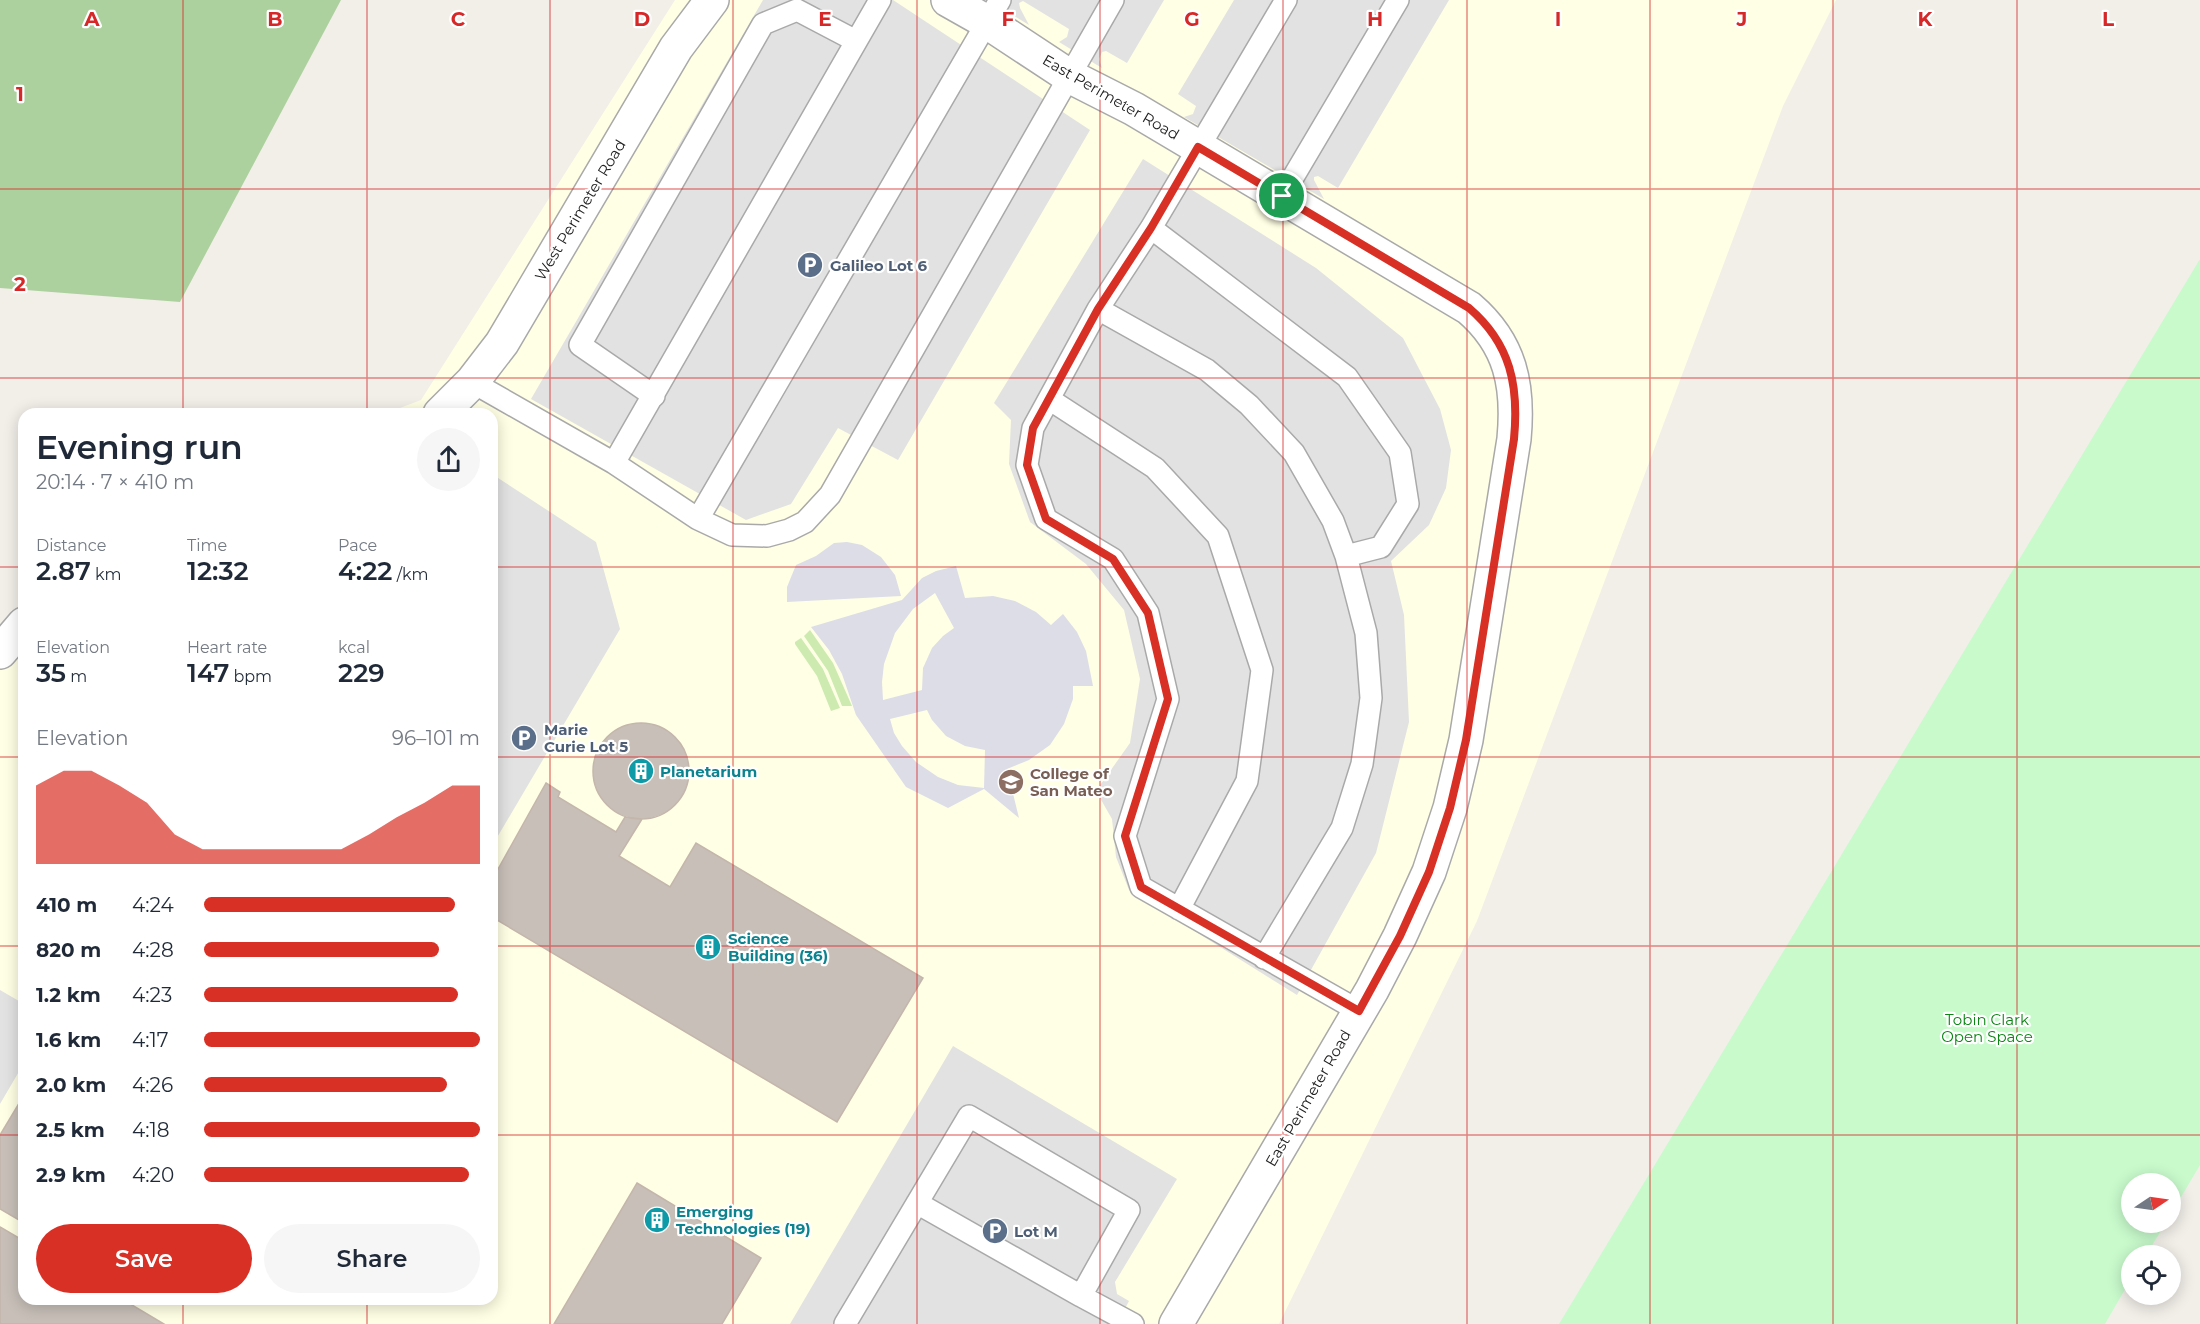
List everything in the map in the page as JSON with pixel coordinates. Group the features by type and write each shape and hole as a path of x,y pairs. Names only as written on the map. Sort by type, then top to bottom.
{"street":[{"name":"West Perimeter Road","path":"446,408 502,343 676,48 712,0"},
{"name":"East Perimeter Road","path":"948,0 994,11 1069,76 1134,109 1451,296 1474,312 1487,326 1503,352 1512,375 1516,399 1514,439 1466,740 1450,808 1429,872 1400,936 1359,1011 1176,1324"},
{"path":"0,652 18,631"}],"lane":[{"path":"614,463 880,0"},
{"path":"471,381 614,463 698,519 732,535 767,536 789,530 805,522 830,495 1113,0"},
{"path":"1286,0 1151,228 1098,309 1033,428 1027,465 1046,519 1113,559 1148,613 1168,699 1125,836 1141,887 1359,1011"},
{"path":"1282,196 1398,0"},
{"path":"654,396 580,345 763,24 797,10 856,41"},
{"path":"698,519 994,11"},
{"path":"1151,228 1347,377 1400,453 1408,504 1381,547 1346,556"},
{"path":"1098,309 1207,370 1248,405 1294,453 1333,521 1346,556 1366,633 1371,698 1362,764 1342,828 1264,958"},
{"path":"1049,399 1155,468 1218,536 1262,670 1247,781 1179,909"},
{"path":"845,1324 969,1116 1130,1210 1081,1296"},
{"path":"917,1203 1133,1324"}],"shaded area":[{"name":"College of San Mateo","path":"675,0 1836,0 1783,106 1477,921 1279,1324 0,1324 0,643 18,621 18,1305 498,1305 498,408 400,408 421,400"},
{"name":"Galileo Lot 6","path":"763,0 893,0 1090,130 898,460 838,428 791,504 746,520 531,399"},
{"path":"988,0 1164,0 1127,63 1106,51 1102,52 1099,59 1102,68 1059,42 1067,37 1069,29 1023,1 1019,3 1020,8 1029,25"},
{"path":"1234,0 1449,0 1338,188 1318,176 1314,177 1324,199 1184,117 1193,114 1196,106 1178,94"},
{"path":"1143,159 1316,268 1403,338 1440,409 1451,450 1446,488 1429,525 1391,561 1404,615 1409,722 1376,853 1297,995 1129,890 1116,857 1112,819 1096,791 1130,743 1140,679 1124,610 1086,564 1030,522 1009,464 1011,420 994,403"},
{"name":"Marie Curie Lot 5","path":"498,478 596,542 620,629 498,836"},
{"path":"847,542 862,545 881,557 895,575 901,596 787,602 787,587 796,565 816,556 834,543"},
{"path":"956,566 965,598 993,596 1015,601 1036,612 1051,625 1063,614 1077,632 1086,651 1093,686 1073,686 1073,699 1064,724 1050,745 1029,760 1007,769 1019,818 984,789 948,808 906,787 856,715 842,674 829,650 811,627 902,600 922,578 936,571","holes":["935,593 954,628 932,648 923,668 922,690 883,700 884,664 895,633 913,609","927,710 932,720 946,736 965,746 985,750 984,788 958,785 938,777 916,762 902,746 894,733 890,719"]},
{"path":"0,990 18,1000 18,1073 0,1104"},
{"name":"Lot M","path":"953,1046 1177,1179 1115,1282 1117,1294 1129,1301 1117,1324 790,1324"}],"green space":[{"path":"0,0 341,0 180,302 0,288"},
{"name":"Tobin Clark Open Space","path":"2200,259 2200,1165 2181,1197 2181,1173 2121,1173 2121,1233 2160,1233 2152,1245 2121,1245 2121,1296 2105,1324 1559,1324"},
{"path":"810,630 833,663 852,706 842,706 828,671 804,636"},
{"path":"801,638 823,669 840,708 831,711 817,676 795,644"}],"building":[{"name":"Planetarium","path":"641,723 659,726 675,737 686,753 689,771 686,789 675,805 659,816 641,819 623,816 607,805 596,789 593,771 596,753 607,737 623,726"},
{"name":"Science Building (36)","path":"546,783 560,792 558,797 616,832 625,817 642,819 619,856 670,887 696,843 923,978 837,1122 498,921 498,869"},
{"path":"18,1105 18,1220 0,1209 0,1135"},
{"name":"Emerging Technologies (19)","path":"637,1183 761,1258 722,1324 554,1324"},
{"path":"0,1227 18,1238 18,1305 132,1305 164,1324 0,1324"}],"place":[{"name":"Galileo Lot 6","path":"810,265"},
{"name":"Marie Curie Lot 5","path":"524,738"},
{"name":"Planetarium","path":"641,771"},
{"name":"College of San Mateo","path":"1011,782"},
{"name":"Science Building (36)","path":"708,947"},
{"name":"Emerging Technologies (19)","path":"657,1220"},
{"name":"Lot M","path":"995,1231"}],"route":[{"path":"1198,147 1282,196 1451,296 1479,316 1496,337 1508,363 1515,387 1514,439 1466,740 1450,808 1429,872 1400,936 1359,1011 1141,887 1125,836 1168,699 1148,613 1113,559 1046,519 1027,465 1033,428 1098,309 1151,228 1198,147"}]}
